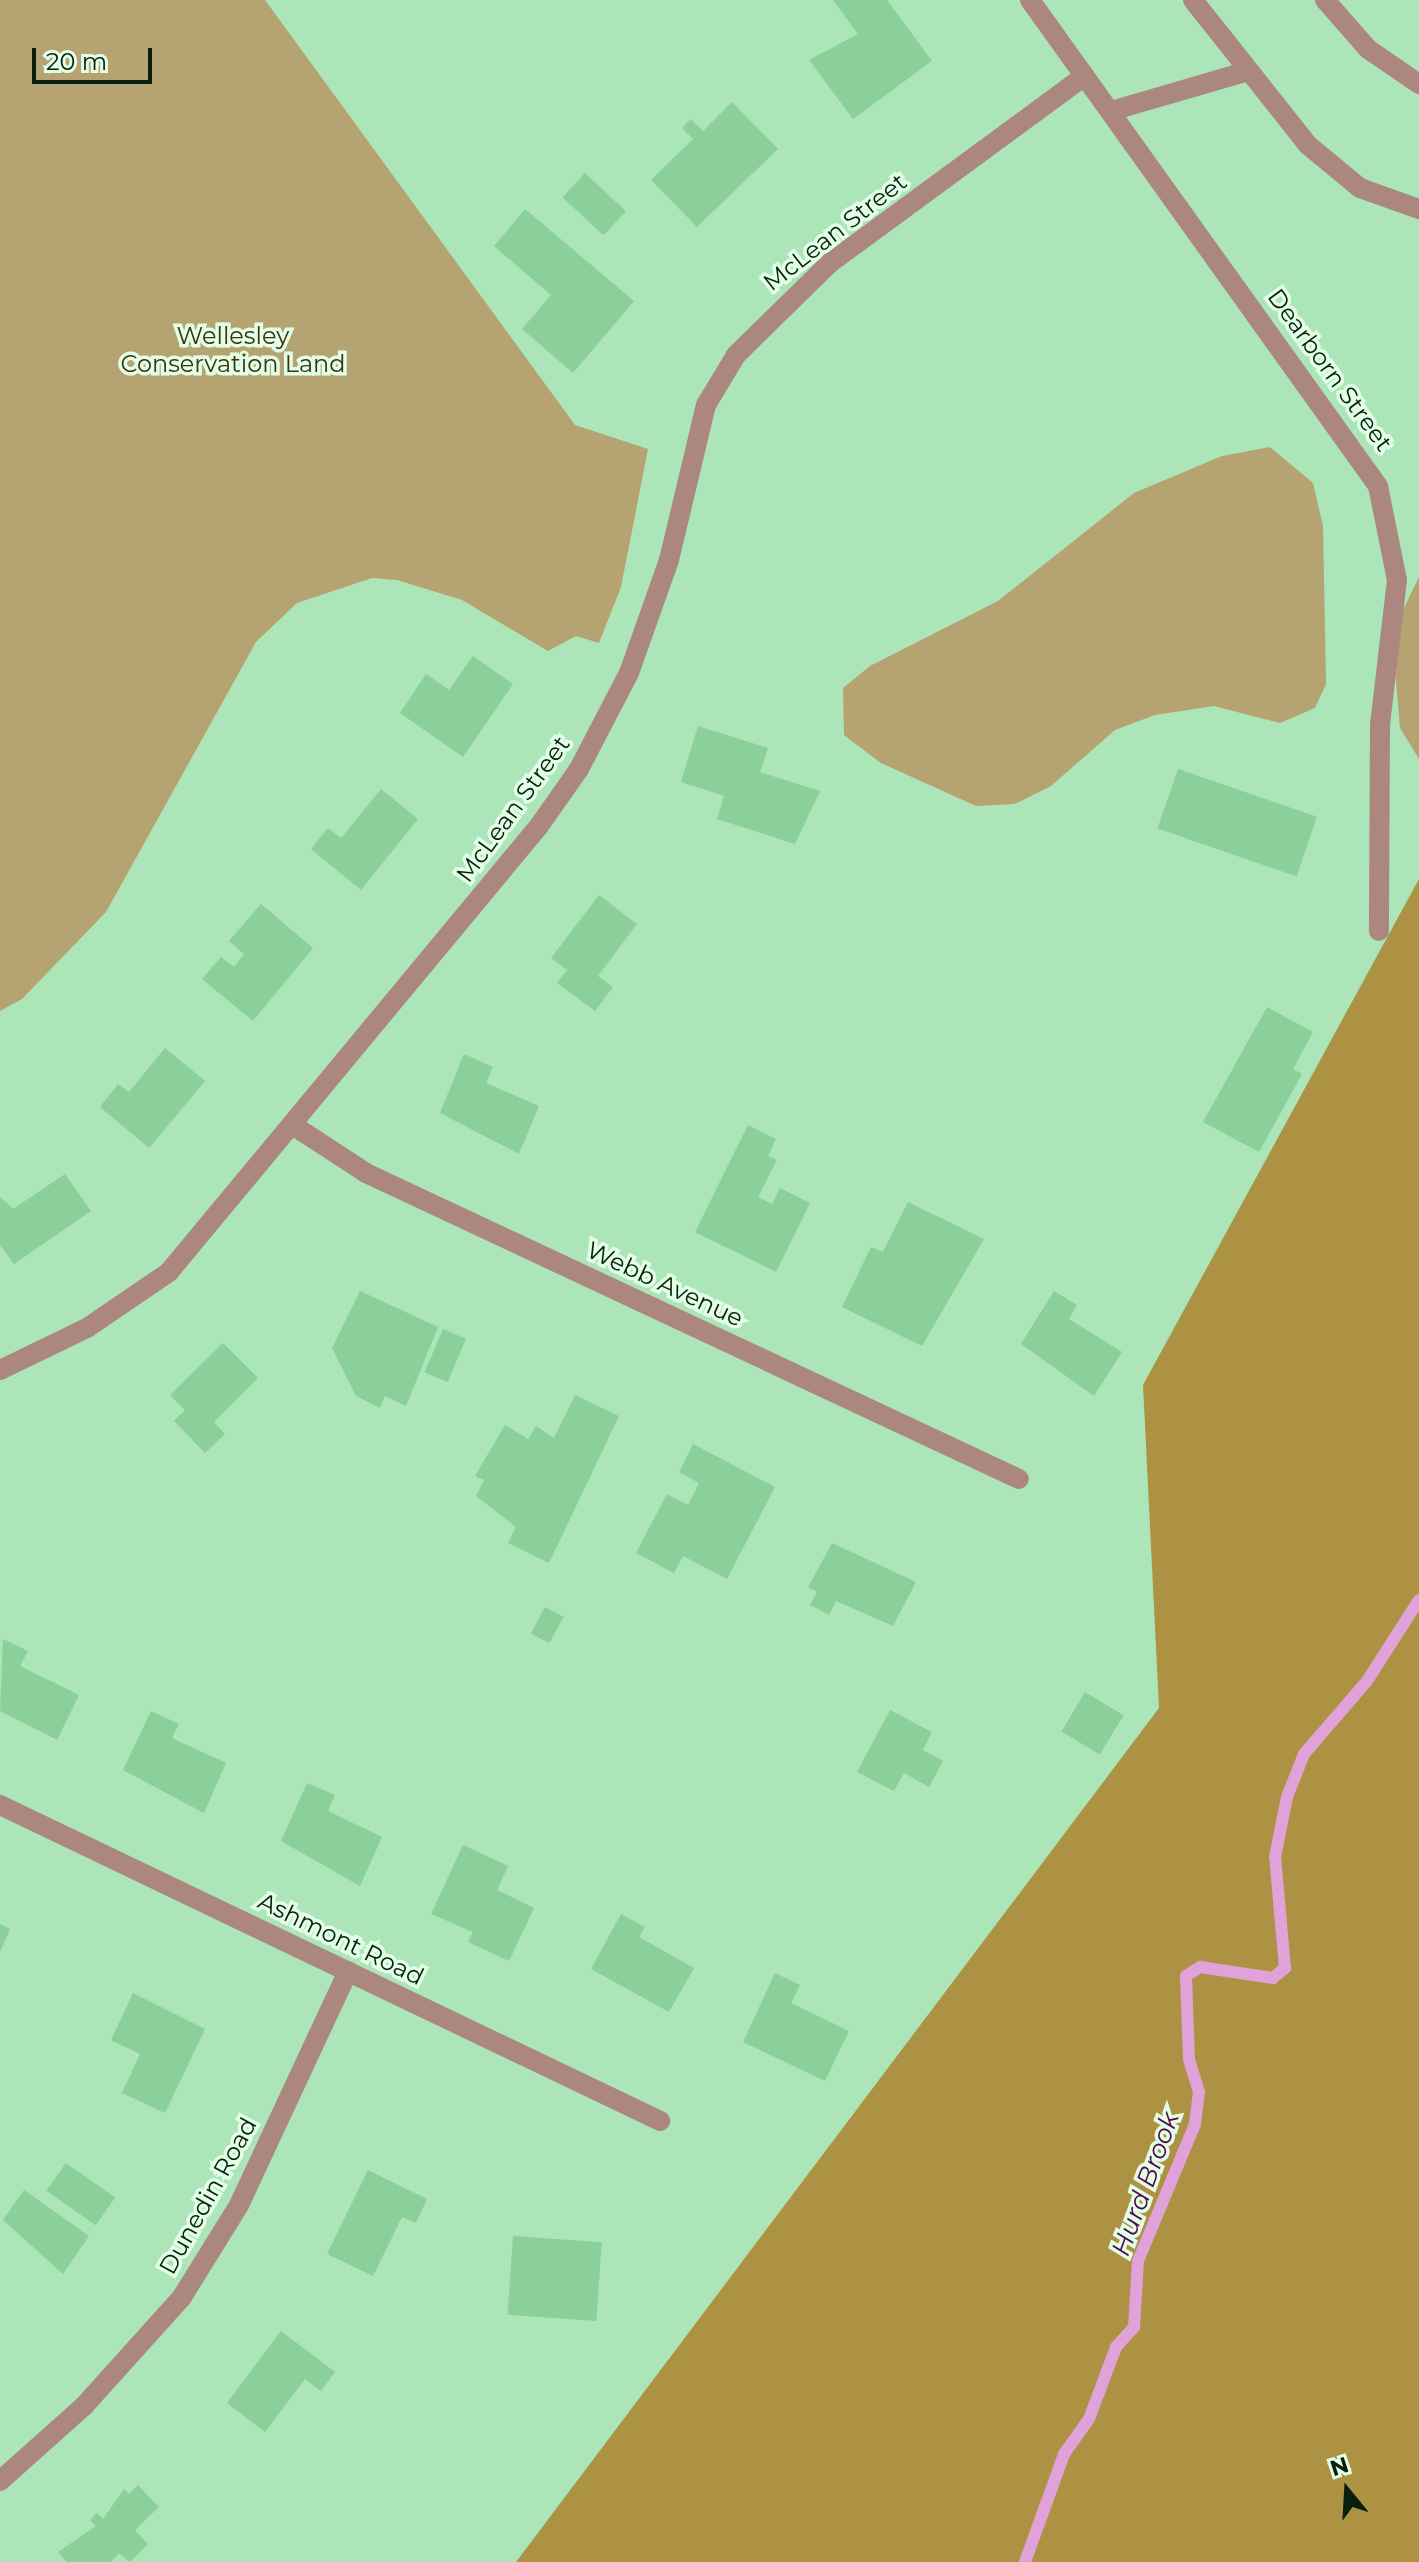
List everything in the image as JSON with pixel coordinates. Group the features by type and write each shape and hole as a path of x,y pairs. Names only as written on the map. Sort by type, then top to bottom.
{"street":[{"name":"Dearborn Street","path":"1030,0 1378,486 1397,580 1380,725 1379,931"},
{"path":"1193,0 1245,72 1345,177 1419,209"},
{"path":"1325,0 1368,49 1419,84"},
{"path":"1111,111 1245,72"},
{"name":"McLean Street","path":"0,1370 145,1293 192,1249 294,1126 585,760 644,636 706,405 736,355 830,263 1085,76"},
{"name":"Webb Avenue","path":"294,1126 366,1173 1019,1479"},
{"name":"Ashmont Road","path":"0,1805 660,2121"},
{"name":"Dunedin Road","path":"0,2481 109,2380 196,2277 258,2166 348,1971"}],"green space":[{"name":"Wellesley Conservation Land","path":"0,0 265,0 575,425 648,449 621,587 599,643 576,636 548,651 462,600 397,580 372,578 297,603 256,642 106,912 22,999 0,1011"},
{"path":"1270,447 1313,483 1323,526 1326,684 1315,708 1280,723 1214,706 1155,715 1115,730 1051,786 1015,804 976,806 881,763 844,735 843,688 870,666 998,601 1134,493 1222,456"},
{"path":"1419,577 1419,759 1400,728 1396,681 1398,620"}],"shaded area":[{"path":"1419,879 1419,2562 516,2562 1159,1708 1143,1385"}],"building":[{"path":"833,0 887,0 932,61 853,119 809,60 858,34"},
{"path":"732,102 778,149 697,227 651,180 693,139 682,128 691,119 703,131"},
{"path":"585,173 626,211 603,235 562,197"},
{"path":"525,209 634,301 573,373 522,329 551,295 494,246"},
{"path":"473,656 513,684 463,757 400,713 426,674 449,690"},
{"path":"698,726 768,748 760,772 820,791 795,844 717,819 724,796 681,782"},
{"path":"1178,769 1317,817 1296,876 1157,829"},
{"path":"381,789 418,819 361,890 311,849 328,828 341,838"},
{"path":"599,895 637,924 598,976 613,987 595,1011 557,983 567,970 551,958"},
{"path":"261,904 313,948 253,1021 202,979 221,957 234,967 244,954 229,941"},
{"path":"1267,1007 1313,1032 1293,1069 1302,1074 1259,1152 1203,1122"},
{"path":"165,1048 205,1081 149,1148 100,1107 118,1084 129,1092"},
{"path":"464,1054 493,1067 486,1083 539,1106 519,1154 440,1113"},
{"path":"748,1125 776,1139 768,1156 777,1160 758,1197 772,1204 780,1188 810,1203 776,1272 695,1232"},
{"path":"65,1174 91,1211 14,1264 0,1245 0,1197 13,1209"},
{"path":"908,1202 984,1239 922,1346 842,1307 871,1247 883,1252"},
{"path":"360,1291 438,1327 406,1406 385,1396 380,1408 356,1396 332,1348"},
{"path":"1054,1291 1077,1305 1069,1319 1122,1352 1094,1396 1021,1344"},
{"path":"443,1329 466,1339 448,1382 425,1372"},
{"path":"223,1343 258,1378 214,1422 225,1434 205,1453 174,1421 185,1410 170,1395"},
{"path":"575,1395 619,1416 549,1563 508,1543 516,1527 476,1496 484,1480 475,1476 505,1425 528,1439 536,1426 554,1438"},
{"path":"693,1444 775,1487 727,1579 683,1556 674,1573 636,1553 667,1494 688,1505 699,1483 679,1472"},
{"path":"832,1543 916,1582 893,1626 836,1601 829,1615 810,1605 817,1592 808,1587"},
{"path":"545,1607 564,1617 549,1643 531,1633"},
{"path":"3,1639 28,1651 20,1666 79,1695 57,1740 0,1711"},
{"path":"1085,1692 1124,1715 1100,1755 1061,1731"},
{"path":"890,1710 932,1732 923,1750 943,1761 929,1787 904,1773 894,1791 857,1772"},
{"path":"151,1711 179,1724 172,1738 226,1763 204,1813 123,1770"},
{"path":"307,1783 335,1795 328,1811 382,1837 360,1886 281,1841"},
{"path":"463,1845 508,1866 497,1890 534,1908 509,1961 468,1942 473,1932 431,1914"},
{"path":"621,1914 645,1927 639,1937 694,1968 669,2012 591,1969"},
{"path":"0,1924 10,1929 0,1952"},
{"path":"775,1973 800,1985 791,2003 849,2031 825,2081 743,2042"},
{"path":"133,1993 205,2029 165,2113 122,2093 140,2054 111,2040"},
{"path":"66,2163 115,2197 96,2225 46,2191"},
{"path":"368,2170 427,2199 416,2223 402,2217 373,2276 327,2254"},
{"path":"24,2190 89,2236 63,2274 3,2220"},
{"path":"513,2236 602,2242 596,2321 507,2315"},
{"path":"281,2331 335,2372 321,2391 305,2379 265,2432 227,2403"},
{"path":"138,2485 159,2507 135,2530 148,2544 130,2562 119,2553 111,2562 67,2562 58,2552 96,2526 90,2520 97,2513 103,2519 124,2489 129,2494"}],"waterway":[{"name":"Hurd Brook","path":"1025,2562 1064,2454 1089,2419 1116,2347 1134,2327 1138,2261 1195,2124 1199,2092 1189,2059 1186,1976 1200,1967 1273,1978 1285,1968 1275,1857 1287,1797 1304,1754 1367,1681 1419,1600"}]}
